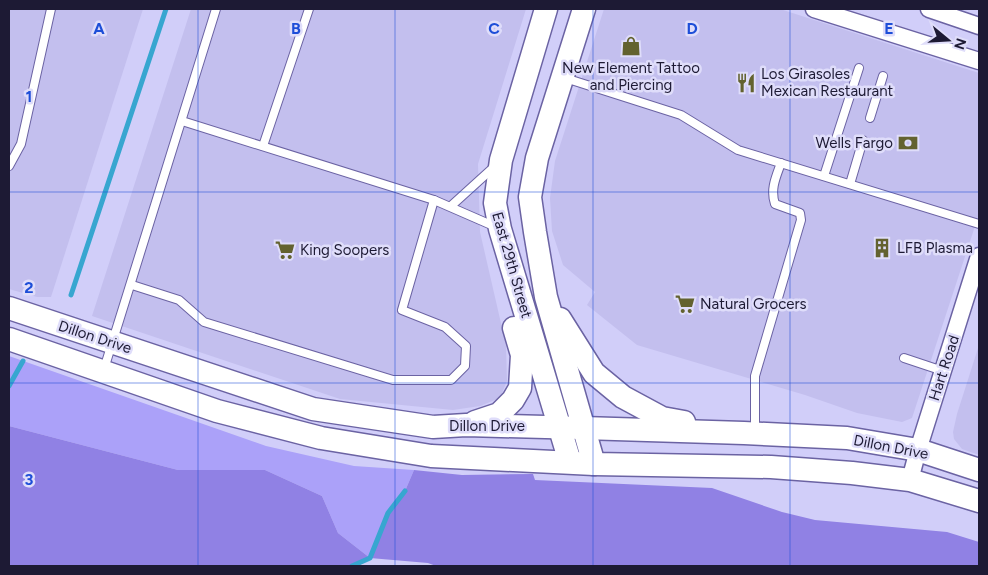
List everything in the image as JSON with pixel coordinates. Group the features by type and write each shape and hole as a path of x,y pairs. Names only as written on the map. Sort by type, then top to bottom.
{"main road":[{"name":"East 29th Street","path":"546,9 501,160 495,203 500,229 570,462"},
{"name":"East 29th Street","path":"584,9 537,158 530,197 546,297 594,464"},
{"path":"466,425 499,414 513,400 520,388 522,354 504,296 500,229"},
{"path":"546,297 594,373 623,397 662,418 749,433"},
{"name":"Dillon Drive","path":"9,308 313,409 433,426 583,428 847,438 918,450 979,470"},
{"name":"Dillon Drive","path":"9,339 217,411 321,438 431,456 594,464 771,467 852,473 910,480 979,501"}],"street":[{"path":"814,9 841,13 979,61"},
{"path":"929,9 979,26"},
{"name":"Hart Road","path":"910,480 979,256"}],"lane":[{"path":"9,166 21,144 51,9"},
{"path":"104,371 216,9"},
{"path":"264,146 309,9"},
{"path":"824,176 859,68"},
{"path":"870,118 883,76"},
{"path":"562,77 681,115 738,150 979,224"},
{"path":"182,120 434,200 500,229"},
{"path":"850,184 863,140"},
{"path":"451,206 501,160"},
{"path":"749,433 754,376 801,220 800,213 775,204 772,196 772,189 781,163"},
{"path":"132,285 179,300 204,322 393,380 451,380 465,366 466,346 444,327 402,310 434,200"},
{"path":"904,358 943,371"}],"shaded area":[{"path":"9,9 143,9 51,297 37,297 9,289"},
{"path":"191,9 526,9 478,164 480,232 506,345 507,381 500,398 480,406 453,410 340,399 92,316"},
{"path":"604,9 780,9 979,73 979,214 912,418 902,422 857,413 805,395 637,345 587,305 595,292 563,265 552,231 550,198 555,161"},
{"path":"979,345 979,455 962,449 954,439 953,432"},
{"path":"9,356 266,446 354,466 414,470 405,491 388,513 370,558 338,533 322,496 265,470 178,470 9,426"},
{"path":"9,426 178,470 265,470 322,496 338,533 370,558 352,566 9,566"},
{"path":"414,470 462,475 533,474 535,480 712,488 782,512 815,520 947,532 979,542 979,566 436,566 428,563 370,558 388,513 405,491"}],"waterway":[{"path":"71,295 166,9"},
{"path":"9,386 23,361"},
{"path":"352,566 370,558 388,513 405,491"}],"place":[{"name":"New Element Tattoo and Piercing","path":"631,46"},
{"name":"Los Girasoles Mexican Restaurant","path":"746,83"},
{"name":"Wells Fargo","path":"908,143"},
{"name":"LFB Plasma","path":"882,248"},
{"name":"King Soopers","path":"285,250"},
{"name":"Natural Grocers","path":"685,304"}]}
